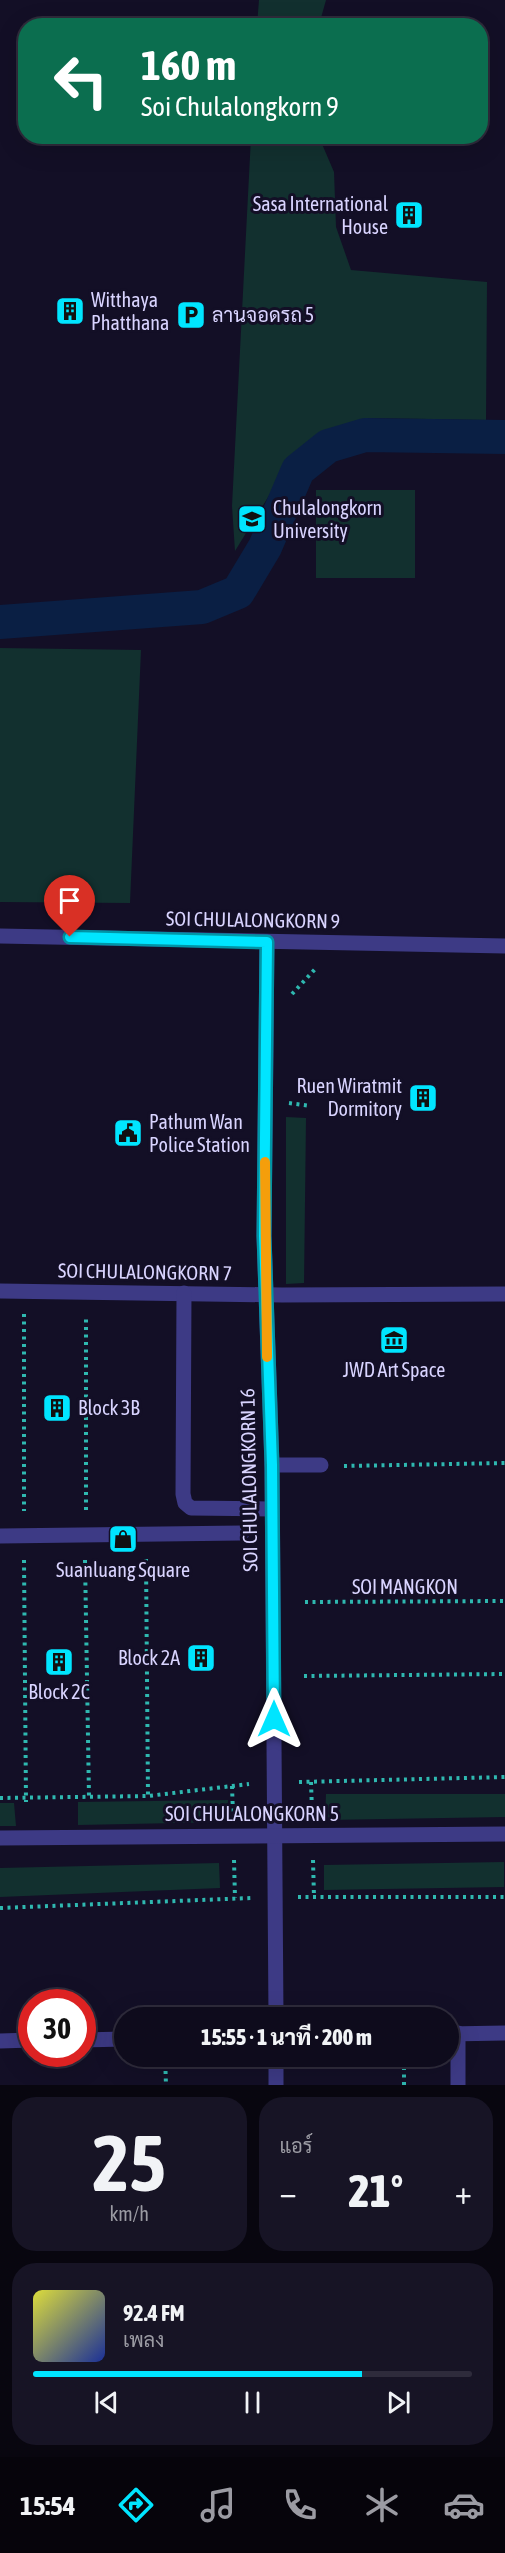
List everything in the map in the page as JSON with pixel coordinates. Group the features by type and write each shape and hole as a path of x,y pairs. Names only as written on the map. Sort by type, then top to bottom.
{"street":[{"name":"SOI CHULALONGKORN 9","path":"0,936 505,946"},
{"name":"SOI CHULALONGKORN 16","path":"267,942 265,1294 272,1465 276,2007"},
{"name":"SOI CHULALONGKORN 7","path":"0,1291 505,1294"},
{"path":"184,1293 183,1494 185,1503 191,1508 271,1509"},
{"path":"272,1465 327,1465"},
{"path":"0,1536 242,1533"},
{"name":"SOI CHULALONGKORN 5","path":"0,1838 275,1834 505,1834"},
{"path":"459,2034 505,2033"},
{"path":"96,2040 114,2039"},
{"path":"0,2041 18,2040"},
{"path":"276,2067 276,2085"},
{"path":"456,2067 458,2085"}],"path":[{"path":"291,1005 292,993 319,965"},
{"path":"288,1095 289,1104 311,1106"},
{"path":"24,1291 26,1800"},
{"path":"327,1465 505,1462"},
{"path":"146,1534 148,1796"},
{"name":"SOI MANGKON","path":"305,1602 505,1601"},
{"path":"329,1602 329,1609"},
{"path":"304,1676 505,1674"},
{"name":"SOI CHULALONGKORN 5","path":"311,1782 505,1777"},
{"name":"SOI CHULALONGKORN 5","path":"0,1798 26,1800 148,1796 232,1786"},
{"path":"314,1897 505,1897"},
{"path":"0,1908 235,1898"},
{"path":"165,2067 166,2085"},
{"path":"404,2067 404,2085"}],"green space":[{"path":"259,0 326,0 321,18 258,18"},
{"path":"251,144 322,144 334,172 336,227 351,270 487,282 486,420 367,418 320,437 289,463 235,551 232,506"},
{"path":"316,490 415,490 415,578 316,578"},
{"path":"0,648 141,650 130,903 0,902"},
{"path":"286,1117 306,1118 304,1283 286,1284"},
{"path":"326,1794 505,1794 505,1817 325,1820"},
{"path":"228,1800 227,1822 78,1825 78,1802"},
{"path":"0,1803 14,1803 16,1826 0,1826"},
{"path":"504,1862 504,1887 324,1890 324,1865"},
{"path":"219,1863 220,1888 0,1897 0,1868"}],"waterway":[{"path":"0,622 202,607 238,592 265,547 298,470 328,446 365,435 505,437"}],"slow traffic":[{"path":"265,1162 267,1357"}],"place":[{"name":"Sasa International House","path":"409,215"},
{"name":"Witthaya Phatthana","path":"70,311"},
{"name":"ลานจอดรถ 5","path":"191,315"},
{"name":"Chulalongkorn University","path":"252,519"},
{"name":"Ruen Wiratmit Dormitory","path":"423,1098"},
{"name":"Pathum Wan Police Station","path":"128,1133"},
{"name":"JWD Art Space","path":"394,1340"},
{"name":"Block 3B","path":"57,1408"},
{"name":"Suanluang Square","path":"123,1539"},
{"name":"Block 2A","path":"201,1658"},
{"name":"Block 2C","path":"59,1662"}],"route":[{"path":"70,937 267,942 264,1236 272,1465 274,1719"}]}
